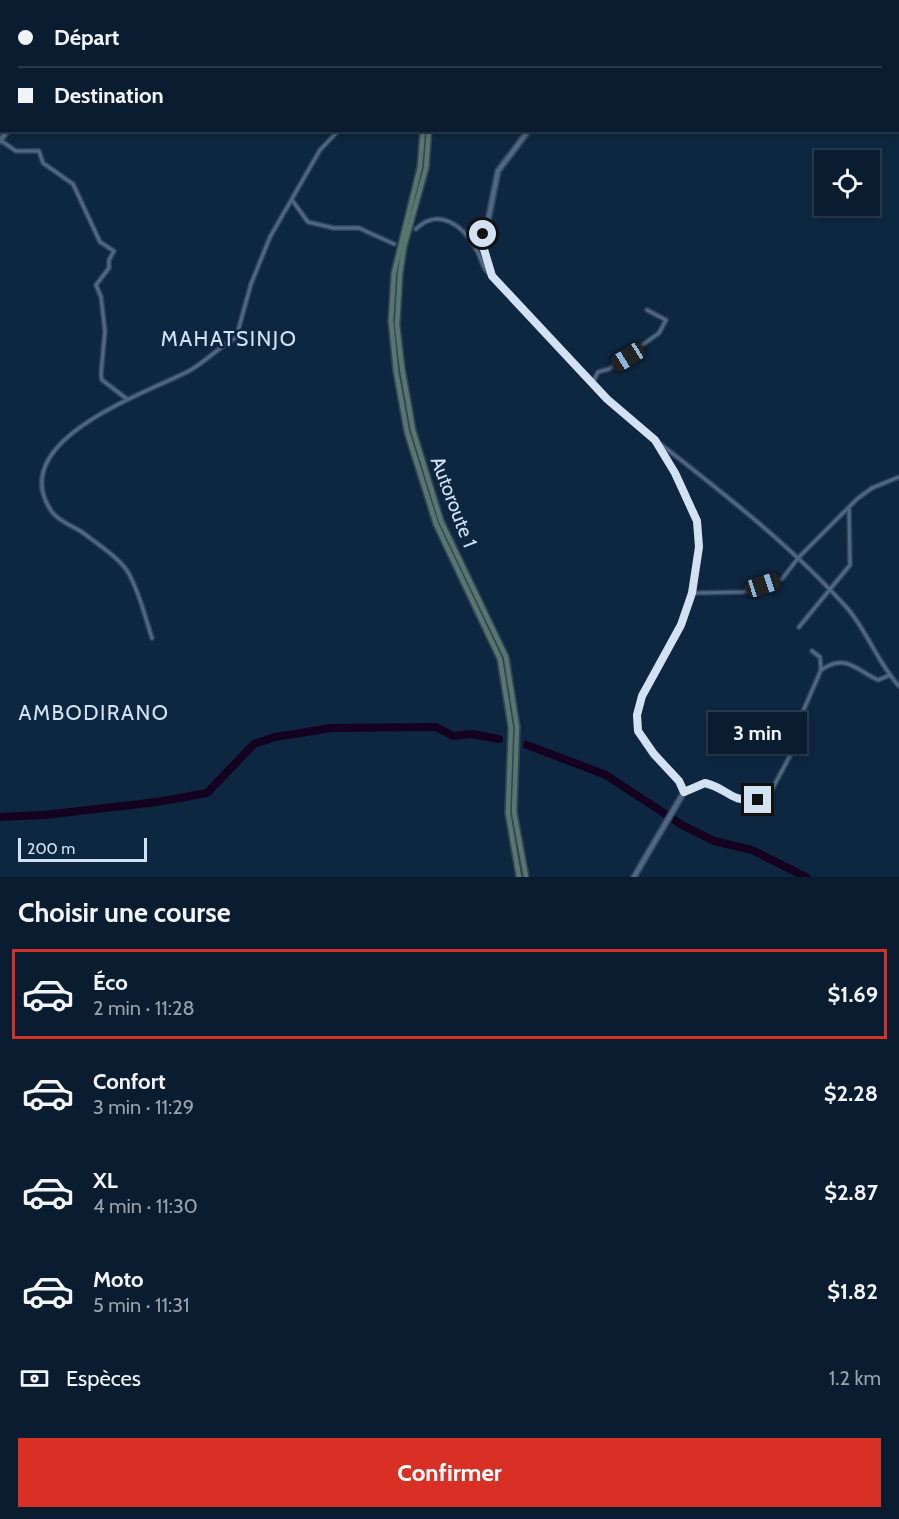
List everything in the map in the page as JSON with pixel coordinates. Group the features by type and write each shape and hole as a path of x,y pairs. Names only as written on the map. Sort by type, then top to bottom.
{"main road":[{"name":"Autoroute 1","path":"423,132 420,167 394,273 391,321 396,370 407,432 436,524 500,659 511,728 508,813 519,877"},
{"name":"Autoroute 1","path":"429,132 426,168 404,247 400,274 398,325 402,368 413,430 441,521 506,657 517,727 514,812 526,877"}],"street":[{"path":"152,639 129,573 114,556 55,515 44,496 40,477 56,450 93,417 190,370 236,338 254,275 270,237 320,150 337,132"},
{"path":"492,276 483,246 495,179 511,152 528,132"},
{"path":"0,141 16,151 39,151 43,163 70,180 100,242 114,251 109,260 109,268 96,285 101,297 105,331 101,374 102,380 127,399"},
{"path":"292,200 308,222 334,228 359,228 394,244"},
{"path":"416,229 430,219 447,220 467,237 476,249 485,271 592,384 655,440 799,557 858,621 899,686"},
{"path":"592,384 598,372 609,369 628,357 630,352 659,333 666,320 647,310"},
{"path":"655,440 675,473 697,521 699,547 692,593 681,625 642,696 637,715 638,731 654,754 679,781 684,792"},
{"path":"692,593 743,592 782,579 799,557 857,499 872,488 894,481 899,477"},
{"path":"799,627 849,565 849,508"},
{"path":"634,877 684,792 705,783 720,788 737,800 765,800 792,752 801,716 820,670 820,657 812,651"},
{"path":"820,670 837,662 847,663 878,680 890,675"}],"waterway":[{"path":"0,817 44,815 157,802 207,793 254,744 275,737 330,728 436,727 453,736 472,734 499,739"},
{"path":"527,745 606,775 682,825 714,841 752,850 806,877"}],"district":[{"name":"MAHATSINJO","path":"229,338"},
{"name":"AMBODIRANO","path":"94,712"}],"route":[{"path":"483,234 483,246 492,276 592,384 655,440 675,473 697,521 699,547 692,593 681,625 642,696 637,715 638,731 654,754 679,781 684,792 705,783 720,788 737,800 758,800"}]}
